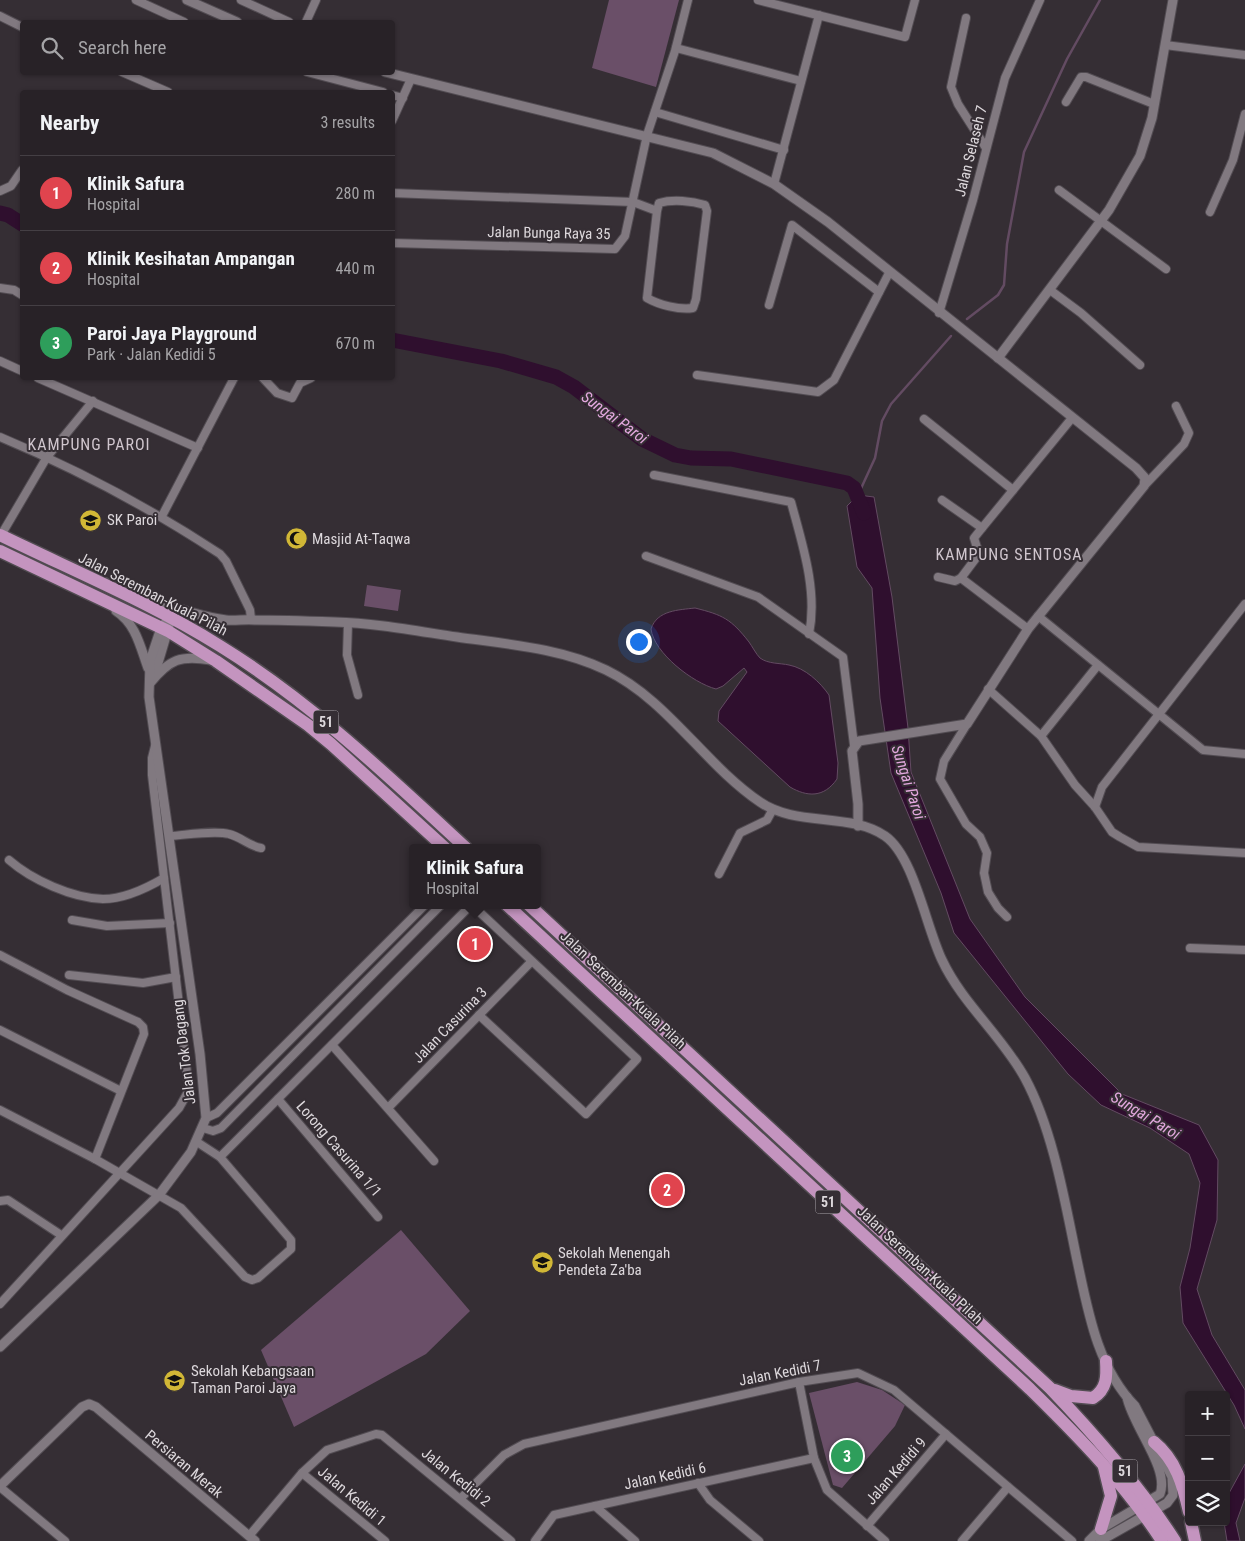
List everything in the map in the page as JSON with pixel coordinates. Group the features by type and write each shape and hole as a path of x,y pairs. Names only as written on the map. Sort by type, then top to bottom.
{"highway":[{"name":"Jalan Seremban-Kuala Pilah","path":"0,536 170,618 244,661 341,733 462,844"},
{"name":"Jalan Seremban-Kuala Pilah","path":"0,551 165,629 216,661 323,737 441,844"},
{"name":"Jalan Seremban-Kuala Pilah","path":"511,909 1030,1389 1148,1508 1162,1541"},
{"name":"Jalan Seremban-Kuala Pilah","path":"532,909 1050,1388 1100,1440 1148,1508 1175,1541"},
{"path":"1050,1388 1071,1396 1093,1398 1103,1390 1107,1376 1106,1361"},
{"path":"1154,1442 1173,1463 1185,1495"},
{"path":"1100,1535 1111,1496 1104,1464"},
{"path":"1192,1526 1195,1541"}],"street":[{"path":"136,0 180,20"},
{"path":"187,0 232,20"},
{"path":"241,0 286,20"},
{"path":"307,20 316,0"},
{"name":"Jalan Bunga Raya 35","path":"395,243 615,249 625,236 647,135 676,48 688,0"},
{"path":"758,0 905,37 915,0"},
{"name":"Jalan Selaseh 7","path":"939,313 973,200 1005,78 1040,0"},
{"path":"998,358 1101,221 1140,156 1154,104 1173,0"},
{"path":"774,184 819,15"},
{"path":"0,16 20,26"},
{"path":"966,18 952,87 958,104 986,148"},
{"path":"1165,45 1245,55"},
{"path":"676,48 802,81"},
{"path":"128,75 160,90"},
{"path":"318,75 375,90"},
{"path":"395,75 713,152 774,184 828,222 939,313 1136,468 1145,478 1144,486"},
{"path":"1066,102 1081,78 1086,77 1154,104"},
{"path":"395,115 411,79"},
{"path":"395,96 403,98"},
{"path":"655,112 784,150"},
{"path":"1210,212 1233,160 1245,114"},
{"path":"0,191 11,186 20,173"},
{"path":"1059,190 1166,269"},
{"path":"395,193 633,202 657,211"},
{"path":"665,201 698,202 705,205 707,211 696,299 693,308 686,309 670,306 647,298 657,211 660,203 665,201"},
{"path":"769,305 792,224 879,292"},
{"path":"697,375 818,392 834,380 889,273"},
{"path":"0,288 14,290 20,294"},
{"path":"1050,290 1081,313 1140,365"},
{"path":"0,361 20,370"},
{"path":"43,380 198,448"},
{"path":"162,516 233,380"},
{"path":"265,380 277,393 292,398 300,384 307,380"},
{"path":"0,536 48,457 93,401"},
{"path":"1007,917 998,908 988,892 984,873 987,852 980,837 966,824 940,779 944,761 988,689 1028,629 1144,486 1184,444 1189,433 1176,406"},
{"path":"938,577 955,581 960,578 979,554 974,538 1072,418"},
{"path":"924,419 1013,490"},
{"path":"0,437 48,457 162,516 220,554 226,561 250,610 251,619"},
{"path":"654,475 791,502 808,572 812,618 808,634"},
{"path":"942,500 982,528"},
{"path":"646,556 758,597 843,657 854,745"},
{"path":"960,578 1028,629"},
{"path":"98,583 226,620 251,619 348,623 510,645 577,659 603,668 640,692 757,801 793,816 858,826 875,831 893,843 910,874 943,963 954,982 1011,1056 1031,1090 1063,1193 1093,1332 1106,1361 1127,1397 1136,1406 1172,1477 1174,1486 1168,1503 1148,1508 1089,1541"},
{"path":"94,597 128,620 150,679 178,658 193,657 216,661"},
{"path":"1095,807 1102,787 1245,604"},
{"path":"1038,616 1203,750 1245,754"},
{"name":"Jalan Tok Dagang","path":"0,1347 159,1195 197,1142 206,1118 170,836 149,697 150,679 158,663 165,629 170,618"},
{"path":"348,623 347,655 358,695"},
{"path":"1041,736 1098,665"},
{"path":"988,689 1041,736 1075,785 1095,807 1112,832 1138,847 1245,854"},
{"path":"858,826 858,804 852,751 858,740 876,736 903,735 967,724"},
{"path":"2,1299 179,1108 189,1090 152,775 152,758 156,744"},
{"path":"720,874 740,833 767,820 773,809"},
{"path":"170,836 227,833 239,837 252,847 261,848"},
{"path":"9,860 39,882 104,899 151,886 164,878"},
{"path":"206,1118 217,1113 421,909"},
{"path":"203,1128 213,1131 221,1128 436,909"},
{"path":"220,1157 468,909"},
{"path":"476,909 637,1060 586,1114 479,1015"},
{"path":"72,920 107,926 170,923"},
{"path":"1190,948 1245,950"},
{"path":"0,955 67,990 138,1022 143,1027 144,1034 95,1158"},
{"name":"Jalan Casurina 3","path":"388,1108 531,962"},
{"path":"69,975 143,983 176,978"},
{"path":"0,1030 121,1091"},
{"path":"332,1045 434,1161"},
{"name":"Lorong Casurina 1/1","path":"278,1099 378,1217"},
{"path":"0,1110 95,1158 181,1208 245,1277 252,1280 258,1278 291,1249 291,1240 220,1157 197,1142"},
{"path":"0,1201 8,1200 61,1234"},
{"name":"Jalan Kedidi 7","path":"461,1498 504,1455 524,1444 799,1382 858,1372 894,1390 1072,1541"},
{"path":"799,1382 814,1458 827,1490 885,1541"},
{"path":"1127,1397 1129,1409 1163,1482 1160,1494 1148,1508"},
{"name":"Persiaran Merak","path":"0,1486 82,1407 89,1404 252,1538"},
{"name":"Jalan Kedidi 9","path":"867,1526 946,1434"},
{"name":"Jalan Kedidi 2","path":"302,1472 326,1450 365,1437 382,1435 511,1541"},
{"name":"Jalan Kedidi 6","path":"535,1541 554,1516 814,1458"},
{"path":"252,1538 302,1472"},
{"name":"Jalan Kedidi 1","path":"302,1472 385,1541"},
{"path":"698,1483 710,1500 758,1541"},
{"path":"0,1486 65,1541"},
{"path":"962,1541 1008,1487"},
{"path":"595,1506 635,1541"}],"shaded area":[{"path":"609,0 679,0 656,87 592,68"},
{"path":"367,585 401,590 398,611 364,606"},
{"path":"401,1230 470,1311 426,1354 294,1427 261,1350"},
{"path":"857,1382 882,1390 905,1405 895,1426 842,1488 833,1485 809,1393"}],"water":[{"path":"858,495 874,497 892,597 908,728 911,772 970,919 1025,997 1122,1094 1199,1125 1218,1160 1217,1220 1197,1289 1212,1335 1245,1390 1245,1429 1230,1399 1230,1391 1225,1391 1183,1323 1180,1287 1190,1248 1200,1183 1189,1154 1150,1128 1101,1105 1068,1074 954,933 941,893 891,773 880,698 872,588 857,567 847,506"},
{"path":"695,608 726,619 743,634 760,658 801,669 817,681 829,695 838,763 837,779 827,790 821,793 809,794 790,787 718,721 719,711 747,672 744,668 723,686 716,689 686,674 659,648 651,629 658,618 669,612"},
{"path":"1245,1464 1245,1498 1236,1523 1240,1541 1227,1541 1225,1526 1230,1526 1230,1491"}],"waterway":[{"path":"967,319 998,295 1004,285 1007,244 1024,152 1067,59 1100,0"},
{"name":"Sungai Paroi","path":"0,213 8,215 20,223"},
{"path":"858,495 875,458 882,421 891,404 951,336"},
{"name":"Sungai Paroi","path":"395,341 501,361 556,377 574,387 642,439 675,455 691,458 731,459 847,483 854,488 864,513"}],"place":[{"name":"SK Paroi","path":"91,520"},
{"name":"Masjid At-Taqwa","path":"296,539"},
{"name":"Klinik Safura","path":"475,944"},
{"name":"Klinik Kesihatan Ampangan","path":"667,1190"},
{"name":"Sekolah Menengah Pendeta Za'ba","path":"542,1262"},
{"name":"Sekolah Kebangsaan Taman Paroi Jaya","path":"175,1380"},
{"name":"Paroi Jaya Playground","path":"847,1456"}],"district":[{"name":"KAMPUNG PAROI","path":"89,444"},
{"name":"KAMPUNG SENTOSA","path":"1009,554"}]}
